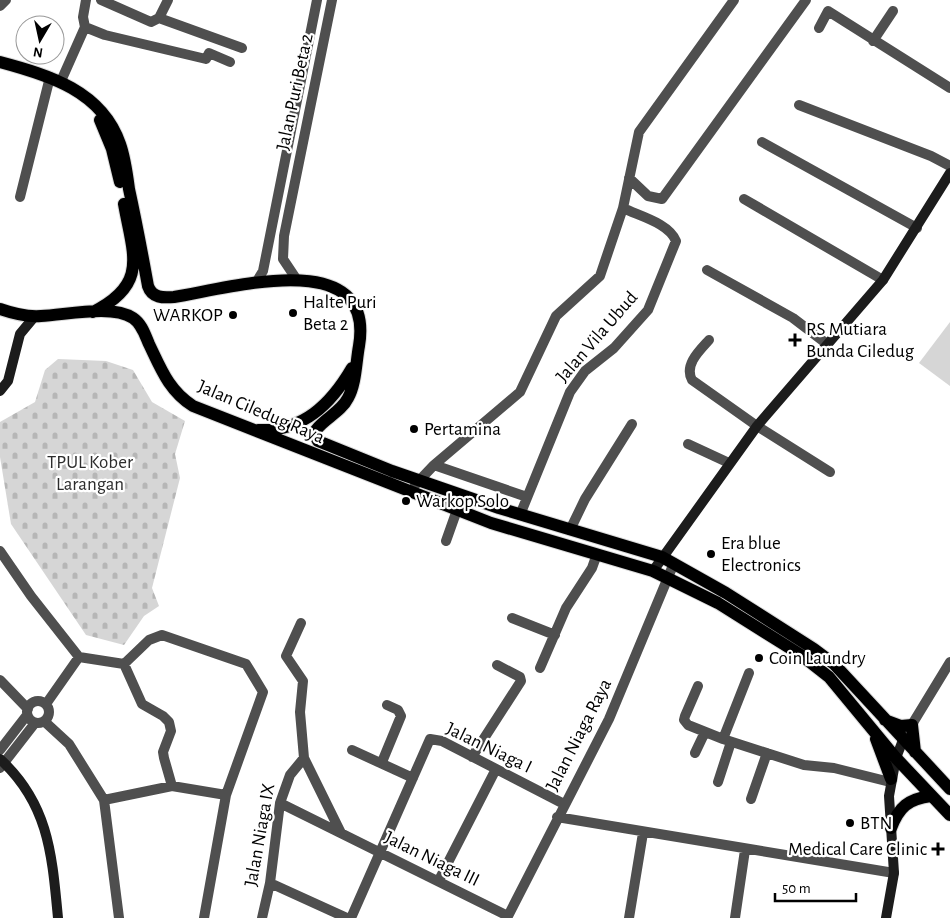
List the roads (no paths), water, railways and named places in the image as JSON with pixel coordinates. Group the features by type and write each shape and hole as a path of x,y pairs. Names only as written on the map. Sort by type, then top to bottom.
{"main road":[{"path":"0,64 18,67 56,79 79,92 102,111 112,125 120,143 149,290 155,295 171,298 257,281 297,280 336,289 354,304 361,323 357,359 348,398 315,432 315,438 348,454 520,515 662,556 726,593 814,649 834,664 950,789"},
{"path":"79,92 100,119 112,149 134,266 132,278 124,291 114,300 92,312"},
{"path":"652,571 757,426 883,280 950,173"},
{"name":"Jalan Ciledug Raya","path":"0,309 22,315 35,316 92,312 122,314 134,319 143,329 168,383 179,397 193,406 344,467 492,523 667,576 718,603 816,665 830,677 871,729"},
{"path":"0,392 8,381 20,334 35,316"},
{"path":"248,429 266,430 283,428 311,417 336,393 357,359"},
{"path":"885,720 901,726 912,725 915,752"},
{"path":"871,729 950,815"},
{"path":"871,729 891,781"},
{"path":"886,918 894,873 888,806 896,758 903,740"},
{"path":"2,763 26,788 37,806 48,844 58,918"},
{"path":"891,828 897,814 908,801 931,796"}],"street":[{"path":"0,6 6,0"},
{"path":"20,197 56,79 85,27 83,17 86,0"},
{"path":"101,0 151,22 159,18 168,0"},
{"name":"Jalan Puri Beta 2","path":"257,281 263,271 316,0"},
{"name":"Jalan Puri Beta 2","path":"297,280 283,259 284,236 332,0"},
{"name":"Jalan Vila Ubud","path":"409,492 434,465 520,392 556,316 600,276 623,208 639,132 734,0"},
{"path":"629,178 648,196 662,199 806,0"},
{"path":"820,28 828,11 950,88"},
{"path":"873,41 892,11"},
{"path":"159,18 242,48"},
{"path":"85,27 105,35 206,59 209,53 230,62"},
{"path":"303,66 318,69"},
{"path":"799,105 931,156 950,166"},
{"path":"762,142 917,228"},
{"path":"278,190 293,192"},
{"path":"744,199 883,280"},
{"name":"Jalan Vila Ubud","path":"520,515 570,392 585,371 614,348 648,310 676,240 673,234 664,227 623,208"},
{"path":"269,235 284,236"},
{"path":"708,270 793,318 827,344"},
{"path":"709,340 689,366 688,373 692,380 757,426 830,472"},
{"path":"570,530 585,499 632,424"},
{"path":"688,444 729,463"},
{"path":"434,465 527,497"},
{"path":"446,541 457,510"},
{"path":"0,551 31,596 80,657 124,664"},
{"path":"540,668 566,608 592,568 597,554"},
{"name":"Jalan Niaga Raya","path":"508,917 629,674 667,576 674,563"},
{"path":"512,618 555,635"},
{"path":"301,623 286,656 303,681 300,712 304,758 341,833"},
{"path":"124,664 149,640 162,634 246,664 263,696 226,795 204,918"},
{"path":"46,704 80,657"},
{"path":"903,740 950,662"},
{"path":"124,664 142,704 163,716 169,722 171,731 164,752 164,758 172,786"},
{"path":"472,757 521,681 520,677 497,665"},
{"path":"718,782 727,740 749,673"},
{"path":"0,680 28,712 69,744 104,800 119,918"},
{"path":"698,686 684,720 688,725 804,765 834,768 891,781"},
{"path":"0,750 35,701 46,704"},
{"path":"2,763 49,711 46,704"},
{"path":"382,762 401,716 398,710 387,705"},
{"path":"695,753 705,732"},
{"name":"Jalan Niaga I","path":"349,918 430,739 442,741 564,804"},
{"path":"352,750 382,762 413,778"},
{"path":"751,799 768,753"},
{"name":"Jalan Niaga IX","path":"262,918 270,883 280,803 290,775 304,758"},
{"path":"439,880 496,769"},
{"path":"104,800 172,786 226,795"},
{"name":"Jalan Niaga III","path":"280,803 439,880 508,917"},
{"path":"557,817 745,850 894,873"},
{"path":"630,918 643,833"},
{"path":"735,918 745,850"},
{"path":"270,883 349,918"}],"place":[{"name":"Halte Puri Beta 2","path":"293,313"},
{"name":"WARKOP","path":"233,315"},
{"name":"RS Mutiara Bunda Ciledug","path":"795,340"},
{"name":"Pertamina","path":"414,429"},
{"name":"Warkop Solo","path":"406,501"},
{"name":"Era blue Electronics","path":"711,554"},
{"name":"Coin Laundry","path":"759,658"},
{"name":"BTN","path":"850,823"},
{"name":"Medical Care Clinic","path":"938,849"}],"park label":[{"name":"TPUL Kober Larangan","path":"90,473"}]}
